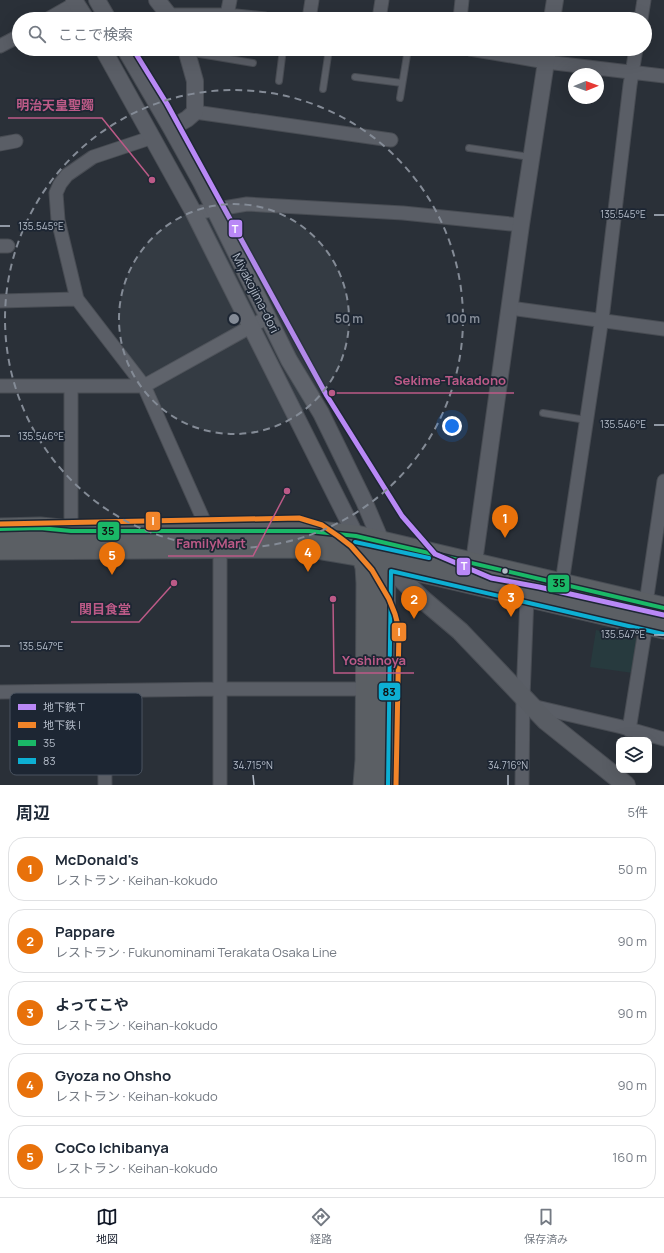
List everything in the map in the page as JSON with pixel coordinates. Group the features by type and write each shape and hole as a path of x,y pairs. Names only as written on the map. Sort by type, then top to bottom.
{"highway":[{"path":"0,529 40,528 71,531 309,531 356,536 655,605"},
{"path":"356,536 366,567 367,583 366,760 364,785"},
{"path":"381,541 385,563 382,785"},
{"path":"0,550 310,547 363,556 385,563 655,626"}],"main road":[{"path":"356,536 421,598 460,631 546,721 626,785"}],"street":[{"path":"97,0 104,12"},
{"path":"157,0 166,12"},
{"path":"228,12 230,0"},
{"path":"310,12 312,0"},
{"path":"380,12 382,0"},
{"path":"461,12 462,0"},
{"path":"553,12 555,0"},
{"path":"642,12 644,0"},
{"path":"58,12 75,1 82,12"},
{"path":"0,46 12,40"},
{"name":"Miyakojima-dori","path":"107,56 194,213 356,536"},
{"name":"Miyakojima-dori","path":"129,56 171,128 289,360 320,413 364,501 381,541"},
{"path":"171,128 188,119 195,112 196,81 188,56"},
{"path":"474,562 521,225 547,56"},
{"path":"552,56 632,73 664,76"},
{"path":"562,583 601,321 635,56"},
{"path":"195,112 391,140"},
{"path":"153,137 93,157 67,175 60,184 56,194 58,220 78,299 144,386 208,530"},
{"path":"0,144 16,141"},
{"path":"194,213 247,204 403,213 521,225"},
{"path":"0,301 78,299"},
{"path":"510,308 664,329"},
{"path":"0,386 144,386 268,317"},
{"path":"71,386 71,531"},
{"path":"655,605 664,481"},
{"path":"220,548 220,785"},
{"path":"522,785 527,701 527,597"},
{"path":"629,730 655,626"},
{"path":"0,692 366,690"},
{"path":"527,701 664,739"},
{"path":"105,775 105,785"}],"lane":[{"path":"215,56 253,64"},
{"path":"279,81 282,56"},
{"path":"323,89 328,56"},
{"path":"400,98 407,56"},
{"path":"355,77 402,83"},
{"path":"469,148 531,157"},
{"path":"543,413 586,420"}],"green space":[{"path":"596,630 639,639 633,673 590,667"}],"metro line":[{"name":"T","path":"137,56 167,104 327,396 402,516 435,554 491,578 539,587 664,615"},
{"name":"I","path":"0,524 299,518 322,525 351,546 372,570 389,599 395,614 399,629 396,785"}],"transit line":[{"name":"35","path":"0,529 40,528 71,531 309,531 356,536 664,608"},
{"name":"83","path":"355,542 429,558"},
{"name":"83","path":"388,785 391,571 663,634"}],"place":[{"name":"明治天皇聖躅","path":"152,180"},
{"name":"Sekime-Takadono","path":"332,393"},
{"name":"FamilyMart","path":"287,491"},
{"name":"McDonald's","path":"505,538"},
{"name":"Gyoza no Ohsho","path":"308,572"},
{"name":"CoCo Ichibanya","path":"112,575"},
{"name":"関目食堂","path":"174,583"},
{"name":"Yoshinoya","path":"333,599"},
{"name":"よってこや","path":"511,617"},
{"name":"Pappare","path":"414,619"}]}
